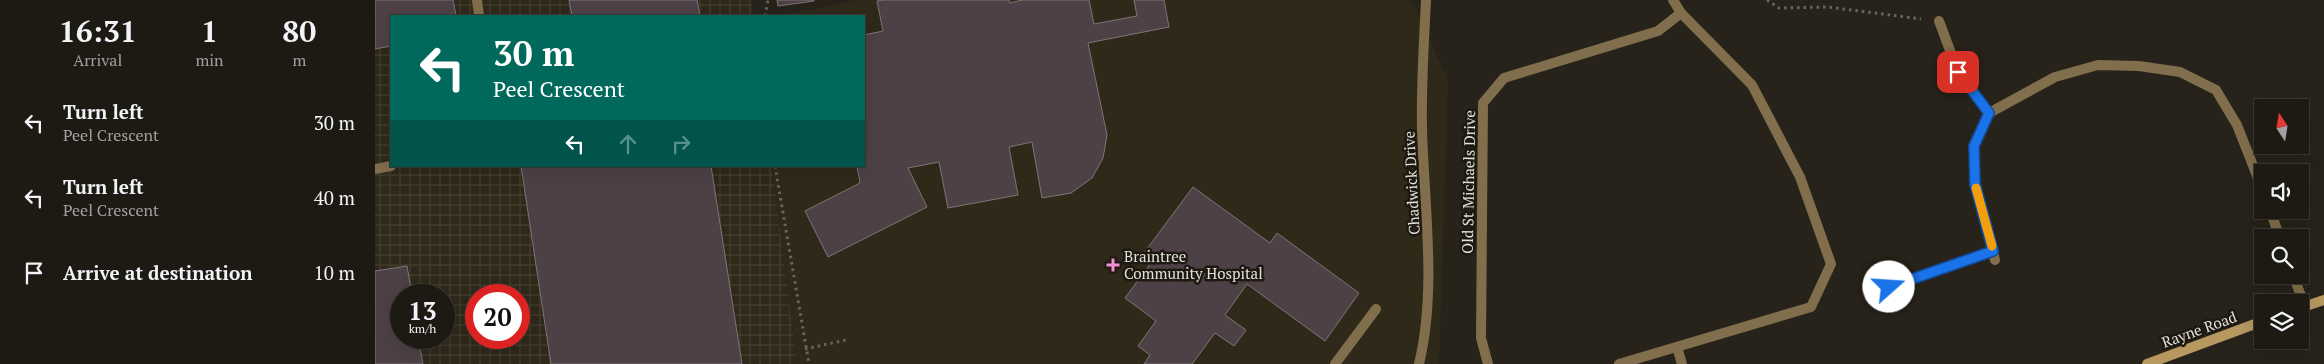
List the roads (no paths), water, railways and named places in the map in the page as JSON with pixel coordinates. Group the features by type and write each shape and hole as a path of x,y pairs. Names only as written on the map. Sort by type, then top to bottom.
{"main road":[{"path":"2309,305 2324,300"},
{"name":"Rayne Road","path":"2147,364 2254,324"}],"street":[{"path":"477,0 479,15"},
{"name":"Chadwick Drive","path":"1419,364 1424,341 1429,234 1422,129 1426,0"},
{"path":"1619,364 1811,307 1831,264 1800,176 1752,86 1681,13 1673,0"},
{"name":"Old St Michaels Drive","path":"1488,364 1481,338 1483,103 1504,78 1657,32 1681,13"},
{"path":"1939,21 1958,72 1989,113"},
{"path":"1889,287 1994,255 1975,184 1974,146 1989,113 2055,77 2098,65 2139,66 2180,72 2216,90 2237,125 2254,168"},
{"path":"375,169 390,166"},
{"path":"1335,364 1376,309"},
{"path":"1677,347 1682,364"}],"place":[{"name":"Braintree Community Hospital","path":"1113,265"}]}
